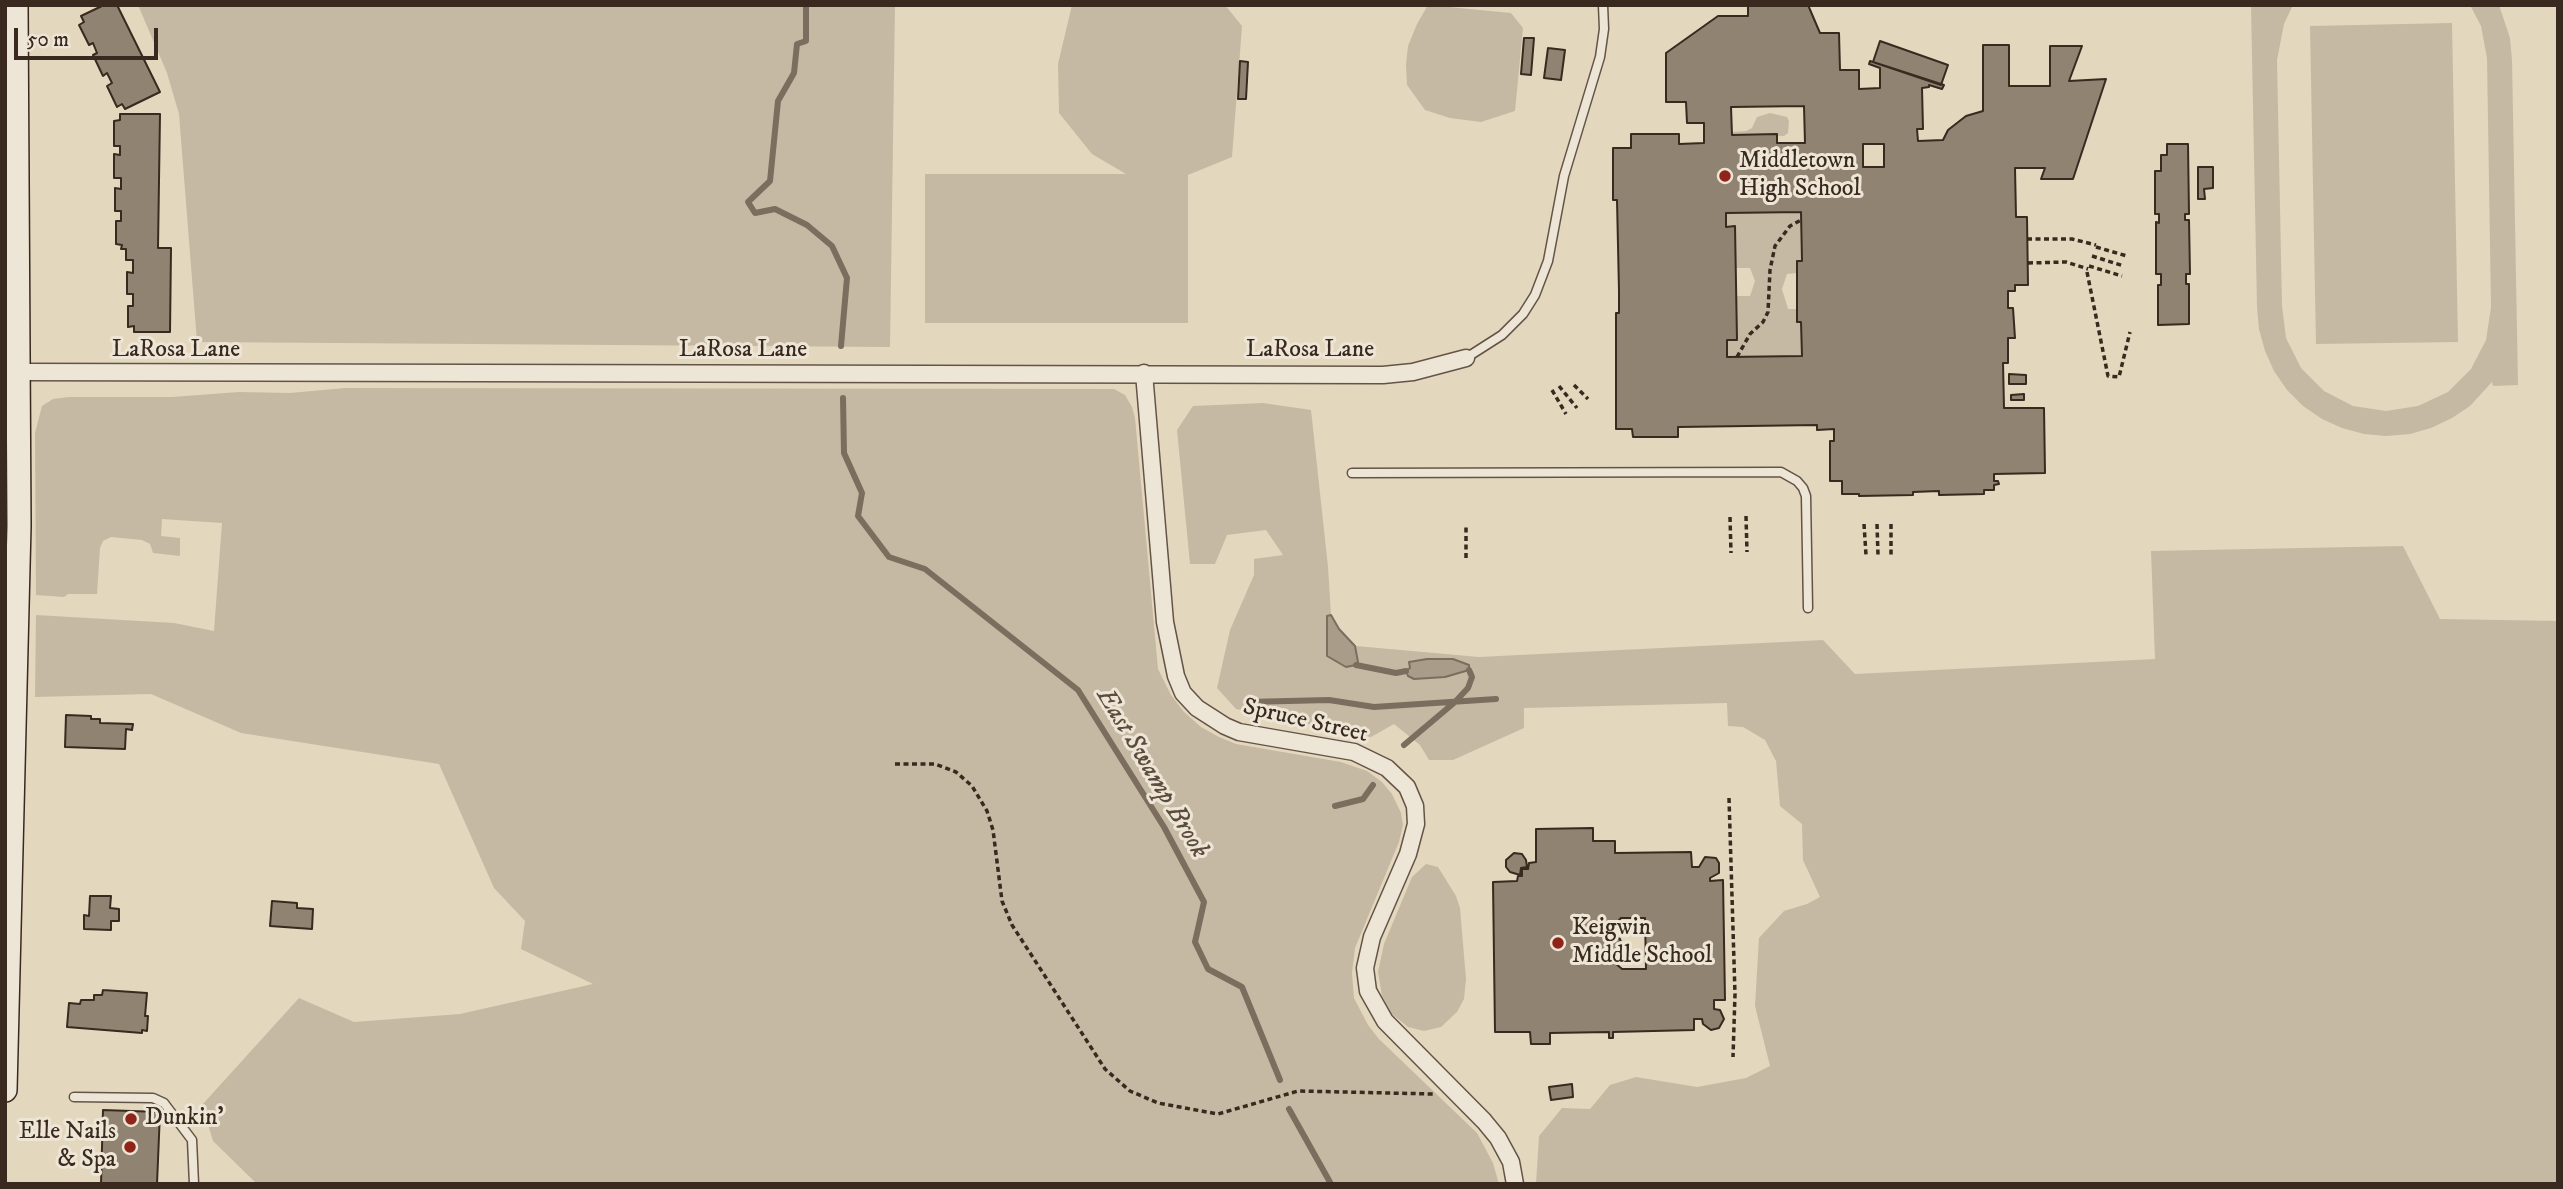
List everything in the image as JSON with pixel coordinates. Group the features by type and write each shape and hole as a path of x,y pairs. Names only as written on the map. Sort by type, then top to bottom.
{"main road":[{"path":"5,1090 19,526 16,5"}],"street":[{"name":"LaRosa Lane","path":"19,372 354,375 1383,375 1426,370 1466,358"},
{"name":"Spruce Street","path":"1144,373 1166,622 1176,676 1183,693 1197,708 1239,732 1354,752 1387,768 1406,788 1415,806 1416,824 1408,855 1372,937 1366,968 1368,991 1385,1021 1498,1138 1511,1162 1515,1184"}],"lane":[{"path":"1466,358 1502,335 1523,314 1535,295 1553,242 1564,176 1600,57 1604,29 1603,5"},
{"path":"1352,473 1782,472 1797,481 1806,496 1808,608"},
{"path":"75,1097 153,1098 164,1103 192,1140 194,1184"}],"path":[{"path":"1737,357 1750,334 1763,322 1768,312 1770,270 1775,246 1790,226 1801,220"},
{"path":"2027,239 2072,239 2127,256"},
{"path":"2092,256 2124,266"},
{"path":"2028,262 2066,262 2122,276"},
{"path":"2088,269 2108,376 2119,377 2130,332"},
{"path":"1574,385 1588,399"},
{"path":"1559,386 1577,408"},
{"path":"1552,390 1566,414"},
{"path":"1730,516 1731,553"},
{"path":"1746,516 1747,552"},
{"path":"1864,524 1866,555"},
{"path":"1877,524 1878,555"},
{"path":"1891,524 1891,555"},
{"path":"1466,525 1466,558"},
{"path":"895,764 935,764 956,772 972,786 987,811 993,830 1002,901 1012,925 1105,1069 1130,1091 1158,1103 1218,1114 1298,1091 1433,1094"},
{"path":"1729,798 1735,994 1733,1057"}],"shaded area":[{"path":"138,5 895,5 890,347 197,342 179,114 167,73"},
{"path":"1072,5 1225,5 1242,26 1232,157 1188,175 1188,323 925,323 925,174 1126,174 1092,154 1059,113 1058,64"},
{"path":"1428,5 1511,13 1523,28 1515,111 1481,122 1450,118 1425,110 1407,85 1406,65 1408,46"},
{"path":"2251,5 2293,5 2284,24 2277,60 2282,306 2286,338 2301,368 2324,391 2353,406 2386,411 2418,406 2448,392 2471,369 2486,340 2491,307 2487,58 2481,26 2470,5 2499,5 2510,38 2512,60 2518,385 2493,386 2492,382 2470,406 2452,418 2410,434 2386,436 2364,434 2322,419 2303,406 2287,390 2274,371 2259,329"},
{"path":"2452,23 2458,342 2316,344 2310,26"},
{"path":"1770,113 1787,117 1788,133 1784,136 1732,135 1731,132 1752,128 1757,117"},
{"path":"1801,212 1802,261 1797,262 1797,273 1787,274 1782,289 1788,309 1797,309 1801,322 1802,356 1727,357 1727,340 1736,340 1736,296 1750,296 1755,281 1750,268 1736,268 1734,226 1726,227 1726,213"},
{"path":"345,388 1114,389 1125,395 1135,418 1158,669 1171,695 1184,712 1201,727 1219,737 1236,744 1341,762 1367,771 1392,794 1401,813 1403,825 1399,842 1355,948 1352,973 1354,998 1368,1025 1379,1039 1477,1133 1493,1163 1499,1184 257,1184 213,1141 202,1105 299,998 354,1022 460,1014 593,984 521,949 525,921 494,888 439,764 241,733 151,694 35,697 36,615 174,623 214,631 222,523 162,519 161,536 180,538 180,556 153,553 150,544 142,540 111,537 103,541 100,548 97,594 68,594 64,597 36,595 35,433 42,406 53,399 69,397 172,397 239,392 290,393"},
{"path":"1263,403 1311,410 1331,615 1339,629 1356,646 1479,657 1823,640 1855,674 2155,659 2151,551 2403,546 2440,619 2558,621 2558,1184 1536,1184 1539,1136 1562,1108 1590,1109 1610,1085 1636,1077 1697,1087 1746,1078 1770,1066 1755,1006 1759,938 1784,911 1820,897 1803,860 1802,824 1780,806 1776,761 1765,740 1743,727 1728,726 1727,703 1524,708 1524,728 1453,760 1429,760 1420,745 1394,724 1371,737 1236,709 1217,688 1230,630 1254,575 1254,559 1283,555 1266,530 1227,535 1215,564 1190,564 1177,430 1193,406"},
{"path":"1331,615 1339,629 1355,646 1358,662 1356,665 1346,667 1327,656 1327,616"},
{"path":"1453,659 1469,665 1469,670 1445,677 1414,679 1408,676 1406,671 1410,668 1409,662"},
{"path":"1426,864 1438,867 1456,896 1460,908 1466,979 1464,999 1457,1012 1441,1027 1424,1031 1408,1027 1392,1014 1382,996 1378,972 1384,944 1412,877"}],"building":[{"path":"104,5 117,5 160,92 125,109 122,104 117,107 107,86 112,83 107,73 103,76 93,55 97,53 93,43 89,45 79,25 84,22 81,16"},
{"path":"1748,5 1808,5 1820,33 1839,33 1840,70 1859,70 1859,89 1880,88 1880,68 1869,64 1870,61 1944,85 1942,89 1929,85 1922,88 1923,129 1917,129 1918,141 1943,140 1948,130 1966,116 1983,111 1983,45 2009,45 2009,86 2050,86 2050,46 2082,46 2069,81 2106,79 2073,179 2041,179 2045,168 2015,168 2016,217 2027,217 2028,285 2015,285 2015,291 2008,291 2008,308 2013,308 2015,338 2008,338 2008,363 2003,363 2004,408 2044,408 2045,473 1994,474 1994,481 1999,484 1994,485 1994,490 1984,490 1984,494 1939,495 1939,491 1913,492 1913,495 1859,496 1842,494 1842,481 1830,481 1830,441 1834,441 1834,429 1817,430 1817,425 1678,427 1678,437 1633,437 1632,429 1616,429 1616,313 1619,313 1619,291 1617,200 1613,200 1613,148 1631,148 1631,134 1679,134 1679,144 1704,143 1704,123 1687,123 1686,102 1666,102 1666,53 1718,16 1748,16","holes":["1804,106 1805,143 1777,143 1777,134 1732,135 1731,107","1863,144 1884,144 1884,167 1863,167","1801,212 1802,261 1797,261 1797,322 1801,322 1802,356 1727,357 1727,340 1737,340 1735,226 1726,227 1726,213"]},
{"path":"1524,38 1534,38 1531,75 1521,74"},
{"path":"1880,41 1948,65 1941,85 1873,62"},
{"path":"1548,48 1565,50 1561,80 1544,78"},
{"path":"1240,61 1248,62 1246,99 1238,99"},
{"path":"120,114 160,114 158,248 171,248 170,332 134,332 134,326 128,327 128,306 133,306 133,294 127,294 127,272 133,273 133,260 126,260 126,249 121,249 122,245 116,244 116,221 121,221 121,211 115,211 115,188 121,189 121,178 114,178 114,154 120,155 120,146 114,146 114,121 120,120"},
{"path":"2167,144 2188,144 2189,214 2185,214 2185,220 2189,220 2190,274 2186,274 2186,284 2189,284 2189,324 2158,325 2158,285 2161,285 2161,274 2156,274 2156,222 2159,223 2159,214 2155,214 2155,171 2161,171 2161,155 2167,155"},
{"path":"2198,167 2213,167 2213,188 2204,189 2205,199 2198,199"},
{"path":"2009,374 2026,375 2026,384 2009,384"},
{"path":"2024,394 2024,400 2011,400 2011,395"},
{"path":"66,715 91,716 91,719 100,719 100,723 133,724 132,730 126,729 125,749 65,747"},
{"path":"1593,828 1593,841 1615,841 1615,853 1691,852 1692,867 1699,867 1705,857 1716,858 1719,873 1710,878 1710,881 1723,880 1725,1000 1714,1000 1714,1009 1720,1010 1724,1019 1719,1028 1711,1030 1703,1024 1702,1019 1694,1019 1694,1030 1613,1032 1613,1038 1609,1038 1609,1032 1550,1033 1550,1044 1531,1044 1530,1032 1495,1032 1493,882 1517,881 1518,876 1522,876 1522,869 1528,869 1529,863 1536,862 1536,829","holes":["1621,918 1645,918 1646,969 1622,969 1615,963 1614,956 1623,948 1620,939 1614,936 1614,926"]},
{"path":"1514,853 1522,854 1526,860 1527,867 1521,868 1520,875 1510,872 1506,867 1506,860"},
{"path":"90,896 111,896 110,908 119,909 119,921 111,921 111,930 84,929 84,915 89,916"},
{"path":"272,901 297,903 297,908 313,909 312,929 270,926"},
{"path":"103,990 147,993 147,1031 142,1030 142,1033 67,1027 69,1003 80,1004 81,1000 94,1000 94,995 102,995"},
{"path":"1572,1084 1573,1097 1551,1100 1549,1087"},
{"path":"103,1110 160,1112 157,1184 101,1184"}],"waterway":[{"name":"East Swamp Brook","path":"806,5 806,41 797,44 794,73 778,101 770,181 748,202 755,213 775,209 807,225 832,246 847,278 841,346"},
{"name":"East Swamp Brook","path":"843,398 844,453 862,493 858,516 889,557 925,569 1078,690 1164,827 1204,902 1195,942 1208,969 1242,987 1280,1080"},
{"path":"1356,665 1396,673 1406,671"},
{"path":"1404,745 1468,688 1472,677 1469,670"},
{"path":"1247,702 1329,700 1374,707 1496,699"},
{"path":"1335,806 1363,799 1373,785"},
{"name":"East Swamp Brook","path":"1289,1109 1331,1184"}],"place":[{"name":"Middletown High School","path":"1725,176"},
{"name":"Keigwin Middle School","path":"1558,943"},
{"name":"Dunkin'","path":"131,1119"},
{"name":"Elle Nails & Spa","path":"130,1147"}]}
